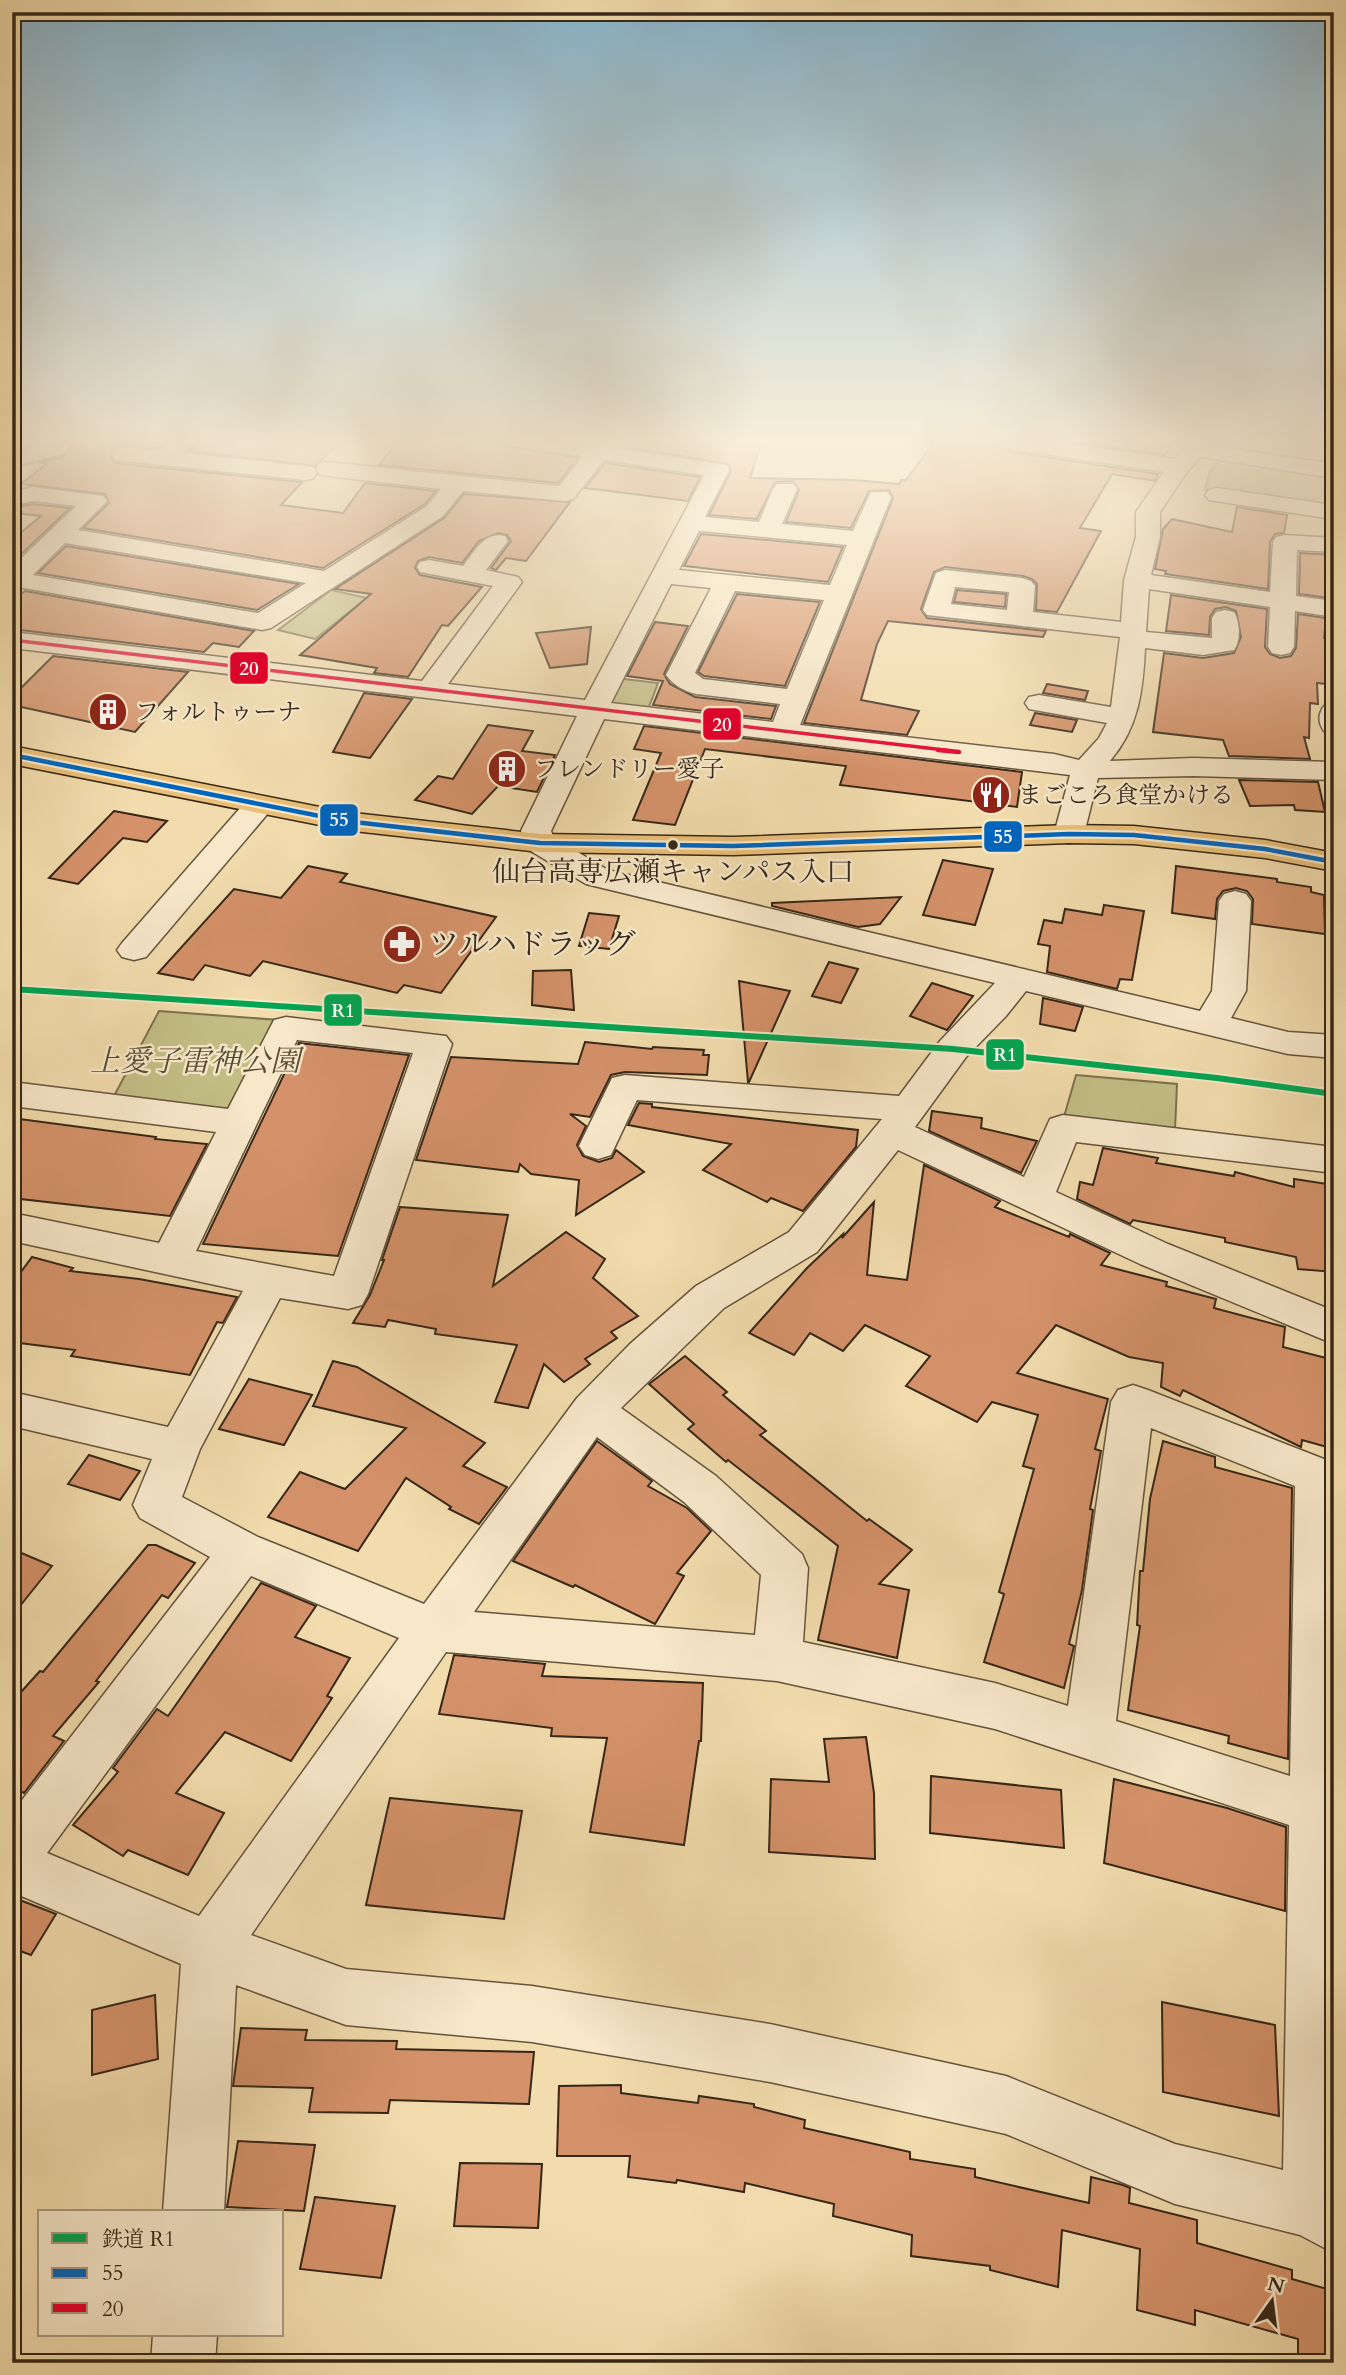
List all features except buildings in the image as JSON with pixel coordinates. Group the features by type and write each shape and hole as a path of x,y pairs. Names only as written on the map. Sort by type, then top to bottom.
{"highway":[{"path":"12,755 345,821 542,829 733,846 1069,834 1200,841 1265,849 1334,862"}],"street":[{"path":"14,580 43,553"},
{"path":"169,553 327,579"},
{"path":"14,580 262,622 369,553"},
{"path":"469,575 487,553"},
{"path":"674,553 594,710 542,829 597,877 1209,1025 1288,1043 1334,1047"},
{"path":"783,732 855,553"},
{"path":"1069,834 1086,769 1111,742 1123,718 1130,677 1137,580 1144,553"},
{"path":"1282,647 1281,601 1284,553"},
{"path":"429,567 509,582 429,691"},
{"path":"662,576 839,594"},
{"path":"1137,580 1334,609"},
{"path":"726,583 680,675 696,687 797,698"},
{"path":"1019,620 1203,647 1225,644 1225,618"},
{"path":"12,640 1054,763 1086,769 1193,767 1334,771"},
{"path":"1040,703 1123,718"},
{"path":"1334,712 1334,725"},
{"path":"134,950 259,805"},
{"path":"1209,1025 1229,990 1235,901"},
{"path":"193,2210 210,1948 592,1410 645,1356 710,1297 803,1241 900,1121 953,1049 994,1008 1017,979"},
{"path":"18,1235 171,1260 269,1281 348,1294 434,1044 286,1028 171,1260"},
{"path":"598,1146 625,1087 900,1121 1034,1199 1154,1254 1334,1328"},
{"path":"12,1094 240,1123"},
{"path":"1034,1199 1063,1128 1334,1160"},
{"path":"269,1281 179,1447 156,1505 242,1551 434,1630 777,1659 995,1706 1324,1812"},
{"path":"12,1864 210,1948 345,1997 532,2014 769,2053 1006,2105 1175,2174 1323,2215 1326,1480 1133,1402 1089,1735"},
{"path":"12,1409 179,1447"},
{"path":"592,1410 701,1489 785,1568 777,1659"},
{"path":"12,1856 242,1551"},
{"path":"183,2363 185,2336"}],"green space":[{"path":"331,590 367,598 315,639 278,630"},
{"path":"616,678 658,683 647,712 602,707"},
{"name":"上愛子雷神公園","path":"159,1011 279,1020 237,1110 223,1114 114,1096"},
{"path":"1076,1075 1177,1084 1175,1130 1064,1117"}],"rail line":[{"name":"R1","path":"12,989 953,1049 1217,1078 1334,1094"}],"transit line":[{"name":"20","path":"12,640 959,752"},
{"name":"55","path":"12,755 345,821 540,843 733,846 1069,834 1134,835 1265,849 1334,862"}],"place":[{"name":"フォルトゥーナ","path":"108,712"},
{"name":"フレンドリー愛子","path":"507,769"},
{"name":"まごころ食堂かける","path":"991,795"},
{"name":"仙台高専広瀬キャンパス入口","path":"673,845"},
{"name":"ツルハドラッグ","path":"402,944"}]}
